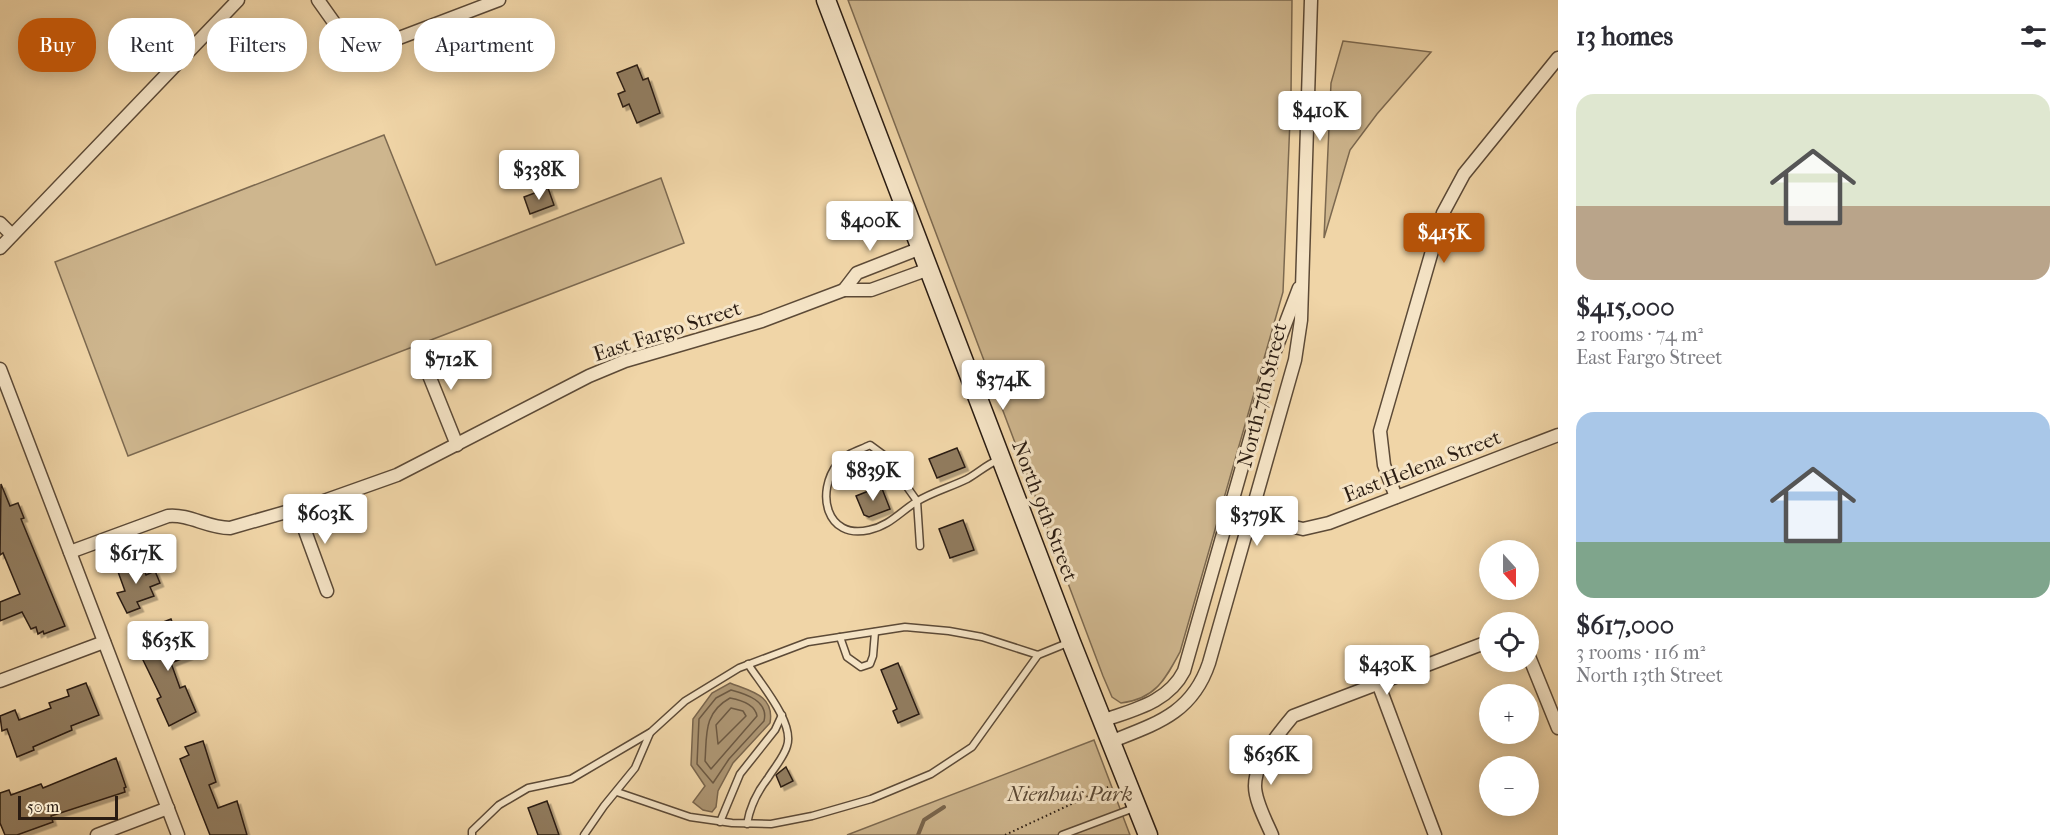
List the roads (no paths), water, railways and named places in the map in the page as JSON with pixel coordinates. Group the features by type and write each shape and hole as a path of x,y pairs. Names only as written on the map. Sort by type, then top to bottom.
{"main road":[{"name":"North 9th Street","path":"826,0 1071,642 1148,835"}],"street":[{"path":"0,248 238,0"},
{"path":"318,0 340,31 340,47 378,46 499,0"},
{"name":"North 7th Street","path":"1110,742 1174,713 1200,685 1209,663 1294,360 1301,320 1300,284 1311,0"},
{"path":"1396,497 1384,465 1380,431 1443,213 1464,174 1558,58"},
{"path":"0,223 12,235"},
{"name":"East Fargo Street","path":"844,290 857,273 921,248"},
{"name":"East Fargo Street","path":"70,552 168,516 184,516 213,526 230,528 297,509 389,478 619,363 762,321 844,290 871,290 929,269"},
{"name":"North 7th Street","path":"1102,721 1156,700 1179,680 1189,659 1275,351 1300,284"},
{"path":"418,348 457,445"},
{"path":"0,369 178,835"},
{"name":"East Helena Street","path":"1229,512 1303,529 1329,523 1558,435"},
{"path":"297,509 327,591"},
{"path":"0,681 104,642"},
{"path":"1272,835 1255,786 1261,766 1275,736 1293,716 1479,645"},
{"path":"1535,672 1558,728"},
{"path":"1378,683 1435,835"},
{"path":"97,835 168,808"}],"lane":[{"path":"920,546 917,501 885,456 870,445 840,460 829,477 824,502 834,521 850,531 868,531 883,526 917,501 970,478 982,466 1002,458"},
{"path":"472,835 472,831 499,805 528,788 571,779 651,732 685,701 748,664 808,642 905,627 982,637 1038,655"},
{"path":"840,637 847,657 861,667 870,664 875,632"},
{"path":"617,792 690,817 747,824 771,824 812,816 871,799 931,774 972,747 1038,655 1071,642"},
{"path":"747,824 749,810 759,789 788,745 788,733 782,715 748,664"},
{"path":"720,822 740,774 775,730 782,715"},
{"path":"584,835 635,768 651,732"},
{"path":"1062,835 1136,807"}],"water":[{"path":"730,683 753,692 765,700 771,714 770,723 733,763 718,791 716,807 712,812 703,810 693,802 705,786 691,765 693,719 712,693"}],"waterway":[{"path":"918,835 924,820 944,807"}],"park label":[{"name":"Nienhuis Park","path":"1070,794"}]}
